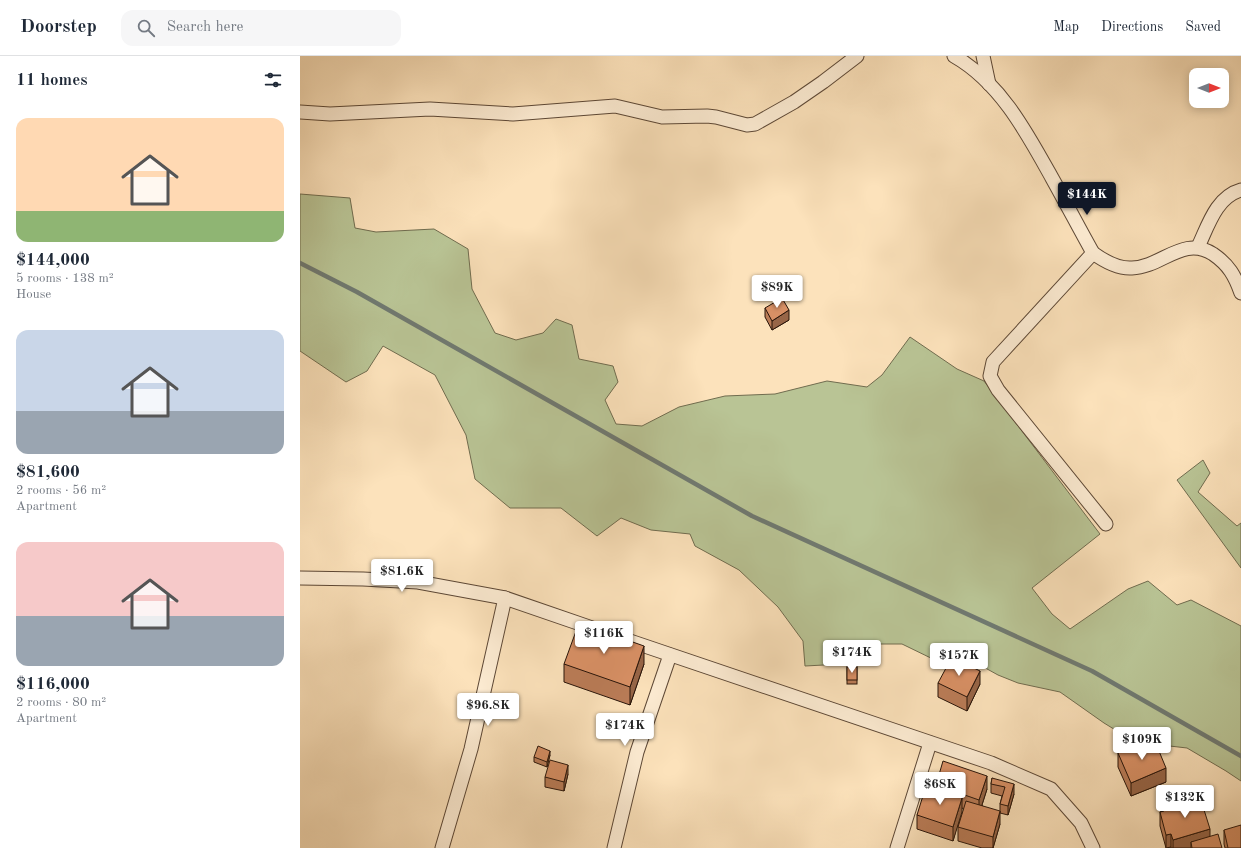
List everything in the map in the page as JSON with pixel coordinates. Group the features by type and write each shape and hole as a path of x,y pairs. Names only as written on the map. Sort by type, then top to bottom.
{"street":[{"path":"300,112 330,114 430,109 513,114 615,106 662,117 707,116 740,124 751,125 794,102 857,56"},
{"path":"954,56 964,61 997,91 1030,138 1093,253 1101,259 1117,266 1133,268 1146,266 1180,250 1198,247 1206,250 1228,266 1235,277 1241,293"},
{"path":"983,56 989,84"},
{"path":"1198,247 1216,210 1223,200 1233,192 1241,190"},
{"path":"1093,253 993,362 990,376 998,390 1106,524"},
{"path":"300,578 418,582 505,598 991,763 1051,789 1081,823 1093,848"},
{"path":"442,848 471,749 505,598"},
{"path":"614,848 637,752 670,654"},
{"path":"897,848 930,743"}],"green space":[{"path":"300,194 350,198 355,228 376,232 434,229 468,249 472,289 495,333 516,340 543,333 556,319 572,325 579,359 613,366 618,382 605,400 616,424 642,426 679,407 725,396 775,394 827,381 867,387 882,375 910,337 957,369 984,381 1100,534 1032,588 1052,614 1070,629 1128,589 1148,581 1177,605 1191,600 1241,626 1241,781 1187,748 1135,742 1104,723 1060,692 1018,683 998,675 942,644 937,661 902,644 862,644 861,663 805,666 803,641 778,607 739,570 695,546 690,534 651,530 621,518 597,536 561,508 510,508 475,479 466,435 435,375 383,346 367,371 346,382 300,351"},
{"path":"1203,460 1210,473 1198,492 1237,526 1241,523 1241,568 1177,480"}],"building":[{"path":"782,298 789,310 772,321 765,308"},
{"path":"579,623 644,646 630,687 564,664"},
{"path":"952,657 980,671 967,697 938,683"},
{"path":"847,667 857,667 857,680 847,680"},
{"path":"1154,739 1166,768 1131,783 1118,753"},
{"path":"538,746 550,751 547,762 534,757"},
{"path":"550,760 568,765 564,782 545,777"},
{"path":"943,761 987,776 979,800 936,785"},
{"path":"992,778 1014,784 1008,806 1000,804 1005,787 991,784"},
{"path":"926,786 962,798 953,827 917,815"},
{"path":"1200,797 1210,829 1173,840 1171,834 1166,835 1160,812 1164,811 1163,807"},
{"path":"966,801 1000,811 993,837 958,827"},
{"path":"1241,825 1241,848 1228,848 1224,830"},
{"path":"1218,834 1222,848 1192,848 1191,842"}],"waterway":[{"path":"300,263 357,292 752,516 1092,671 1241,756"}]}
